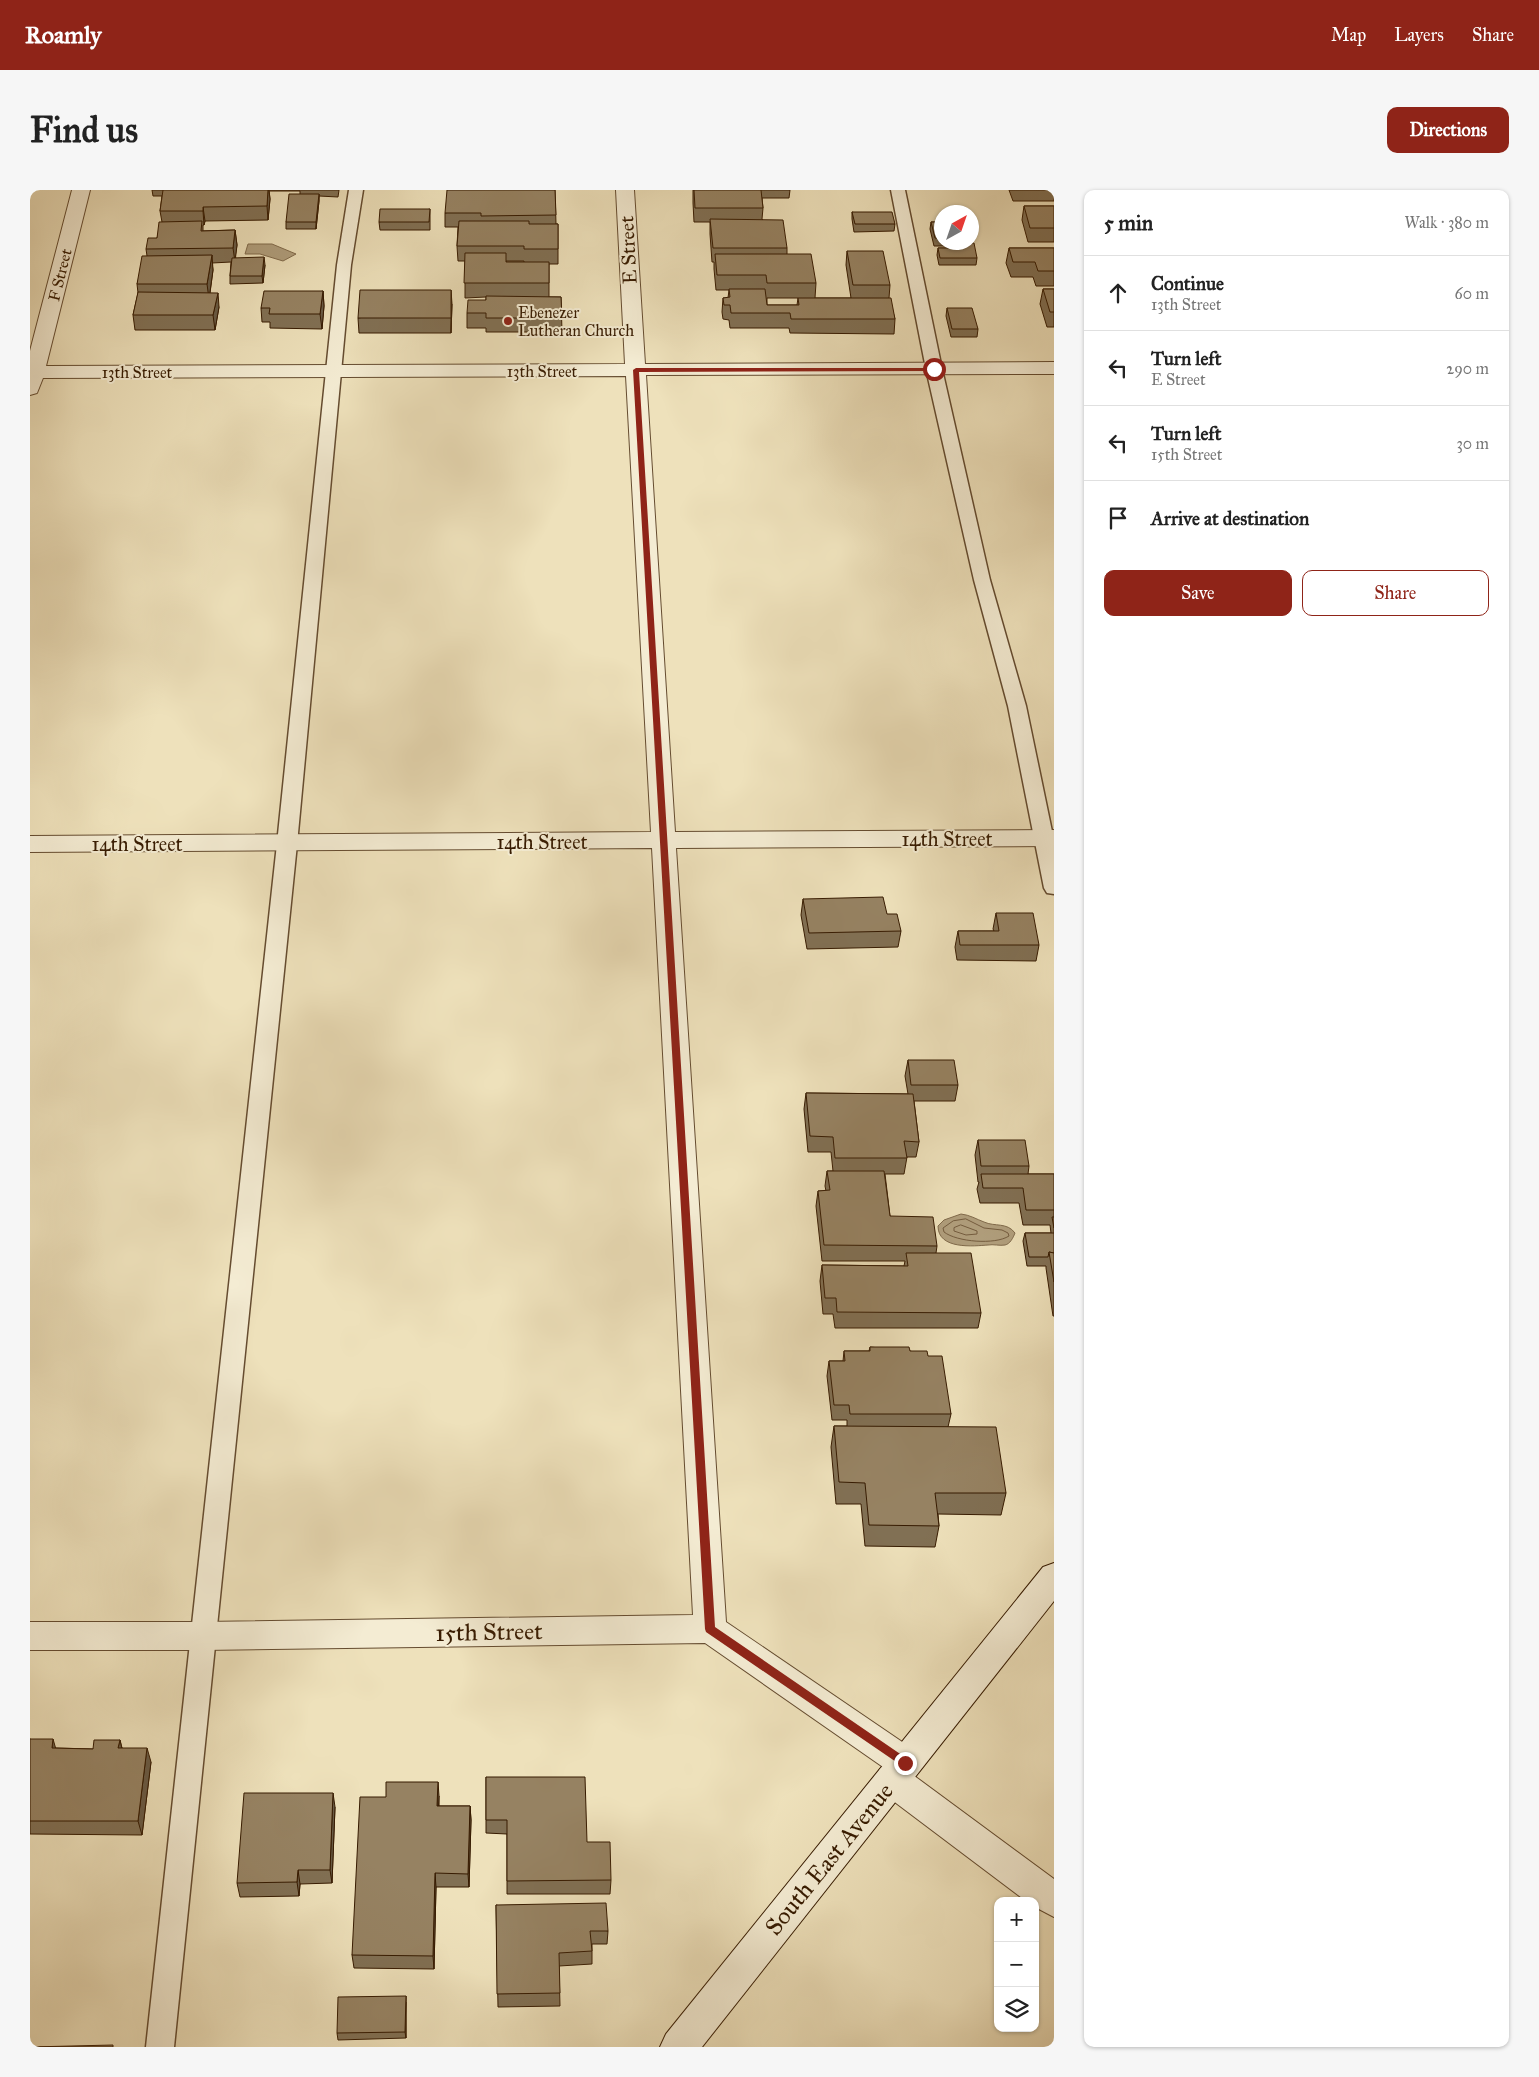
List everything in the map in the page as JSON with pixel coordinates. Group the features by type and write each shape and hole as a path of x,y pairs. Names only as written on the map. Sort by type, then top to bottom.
{"street":[{"name":"F Street","path":"31,378 81,190"},
{"name":"E Street","path":"625,190 710,1629"},
{"name":"13th Street","path":"31,378 334,372 1054,368"},
{"name":"14th Street","path":"30,844 664,842 1048,838"},
{"name":"South East Avenue","path":"679,2047 1054,1577"},
{"name":"15th Street","path":"30,1636 202,1636 710,1629"},
{"path":"710,1629 899,1772 1054,1900"}],"lane":[{"path":"160,2047 202,1636 288,844 344,265 356,190"},
{"path":"898,190 934,369 982,580 1017,706 1048,838 1054,888"}],"water":[{"path":"248,244 272,244 296,254 283,261 260,254 245,254"},
{"path":"961,1214 1008,1227 1015,1233 1010,1242 1005,1245 966,1246 950,1243 940,1234 938,1226 944,1220"}],"building":[{"path":"163,190 268,190 267,206 203,207 203,211 160,211"},
{"path":"447,190 555,190 556,215 481,216 481,213 445,213"},
{"path":"694,190 761,190 763,208 695,208"},
{"path":"289,194 319,194 316,222 286,222"},
{"path":"1024,206 1054,206 1054,228 1030,228"},
{"path":"380,209 430,209 429,222 379,222"},
{"path":"852,212 892,212 895,224 855,224"},
{"path":"710,219 783,220 787,248 713,248"},
{"path":"202,221 201,231 235,230 233,248 146,249 148,238 157,238 159,222"},
{"path":"459,221 529,221 529,224 558,224 558,249 524,249 524,246 457,246"},
{"path":"931,222 934,222 934,234"},
{"path":"1009,248 1054,248 1054,271 1038,271 1035,262 1013,262"},
{"path":"938,250 975,250 977,258 940,258"},
{"path":"847,251 883,251 890,285 853,285"},
{"path":"465,253 506,253 506,262 549,262 549,283 464,283"},
{"path":"715,254 811,254 816,283 767,283 766,275 717,275"},
{"path":"212,255 207,284 137,284 142,256"},
{"path":"264,257 262,276 230,276 232,258"},
{"path":"729,289 765,289 767,305 799,305 798,298 891,298 895,319 791,319 790,313 731,313 730,305 724,305 723,298 730,297"},
{"path":"1043,289 1054,289 1054,312 1050,312"},
{"path":"360,290 451,290 451,318 358,318"},
{"path":"264,291 323,291 320,314 269,314 270,308 261,308"},
{"path":"138,292 218,293 213,315 133,315"},
{"path":"486,296 561,297 562,318 486,318 486,313 467,313 468,300 486,300"},
{"path":"947,308 972,308 978,329 952,329"},
{"path":"883,897 887,914 897,914 901,931 809,933 803,899"},
{"path":"996,913 1033,913 1039,945 960,945 958,931 999,931"},
{"path":"908,1060 954,1060 958,1085 911,1085"},
{"path":"806,1093 913,1094 919,1142 904,1141 907,1158 835,1158 833,1137 810,1136"},
{"path":"978,1140 1025,1140 1029,1166 981,1166"},
{"path":"827,1171 884,1171 890,1216 933,1217 937,1246 824,1245 818,1191 830,1190"},
{"path":"981,1174 1054,1174 1054,1210 1026,1210 1023,1188 983,1188"},
{"path":"1025,1233 1054,1233 1054,1253 1049,1252 1048,1257 1029,1257"},
{"path":"1049,1252 1054,1253 1054,1282"},
{"path":"906,1253 971,1253 981,1313 837,1312 836,1298 825,1298 822,1265 908,1266"},
{"path":"870,1347 909,1347 910,1351 927,1351 928,1356 942,1356 951,1414 850,1414 849,1405 834,1405 829,1361 845,1361 844,1351 870,1351"},
{"path":"834,1426 996,1427 1006,1493 935,1493 939,1526 869,1525 865,1483 839,1482"},
{"path":"30,1739 53,1739 52,1748 93,1749 94,1740 120,1740 118,1748 147,1748 138,1821 30,1821"},
{"path":"486,1777 585,1777 587,1842 610,1842 611,1880 507,1881 507,1820 486,1820"},
{"path":"386,1782 438,1782 437,1806 470,1806 468,1874 435,1873 433,1956 352,1955 360,1797 386,1797"},
{"path":"244,1793 333,1793 330,1870 298,1870 297,1882 237,1883"},
{"path":"606,1903 608,1931 590,1931 592,1951 559,1953 560,1993 497,1994 496,1905"},
{"path":"406,1996 405,2032 337,2033 338,1997"},
{"path":"113,2045 113,2047 30,2047"}],"place":[{"name":"Ebenezer Lutheran Church","path":"508,321"}],"route":[{"path":"905,1763 710,1629 636,370 934,369"}]}
